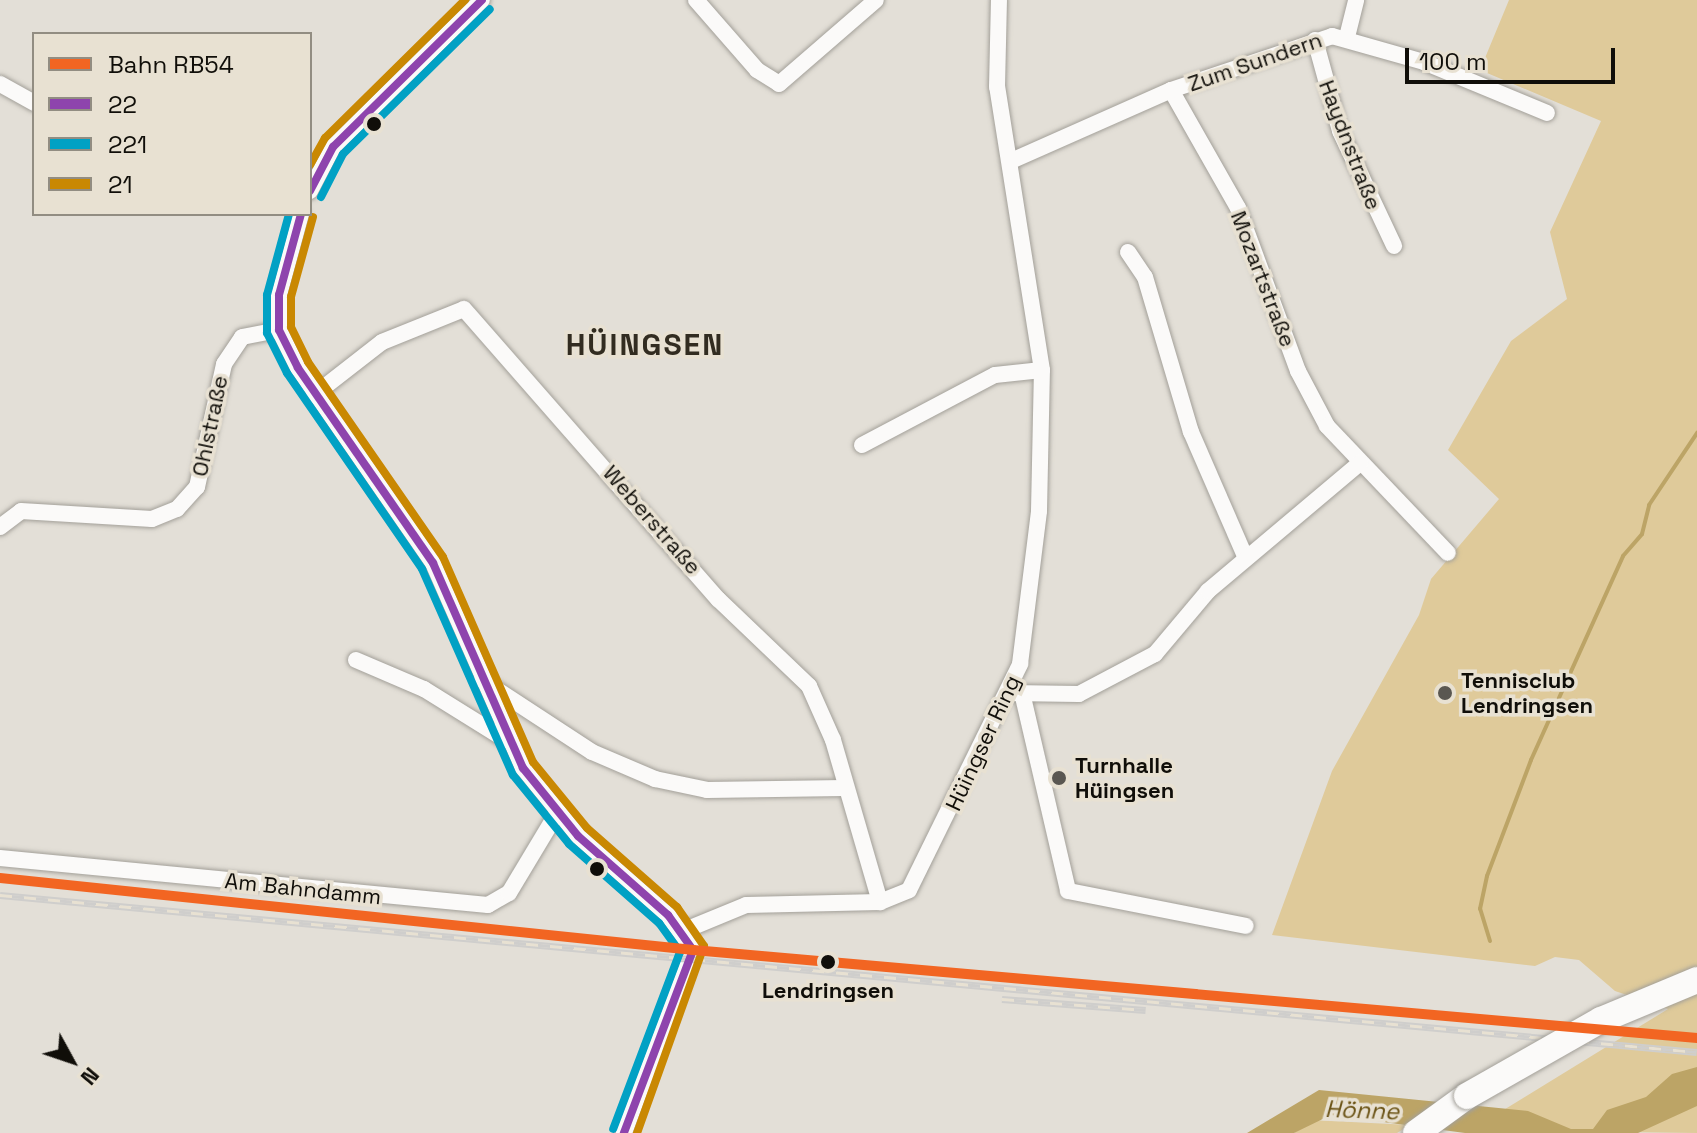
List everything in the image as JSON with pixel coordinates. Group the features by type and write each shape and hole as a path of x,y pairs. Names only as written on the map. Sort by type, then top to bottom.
{"main road":[{"path":"1416,1133 1521,1063 1697,980"}],"street":[{"path":"315,166 482,0"},
{"path":"696,0 757,70 779,84 876,0"},
{"name":"Hüingser Ring","path":"683,931 746,905 880,902 909,890 931,858 1017,695 1028,635 1034,573 1042,370 997,87 999,0"},
{"path":"1347,37 1356,0"},
{"name":"Zum Sundern","path":"1011,161 1171,90 1315,40 1347,37 1547,113"},
{"name":"Haydnstraße","path":"1315,40 1340,131 1394,246"},
{"path":"0,84 32,102"},
{"name":"Mozartstraße","path":"1171,90 1238,208 1298,371 1327,426 1448,553"},
{"path":"300,216 283,259 279,330 314,395 433,563 508,740 557,813 683,931 691,961 624,1133"},
{"path":"1128,252 1145,277 1191,432 1245,556"},
{"name":"Weberstraße","path":"314,395 382,342 464,309 718,599 809,686 880,902"},
{"name":"Ohlstraße","path":"0,527 21,511 141,519 177,509 197,487 224,364 242,337 279,330"},
{"path":"862,445 995,375 1042,370"},
{"path":"1246,926 1068,891 1017,695 1079,694 1113,681 1155,654 1245,556 1360,463"},
{"path":"356,660 424,689 508,740"},
{"path":"481,679 592,752 655,779 707,790 844,788"},
{"name":"Am Bahndamm","path":"0,858 488,905 509,893 557,813"}],"shaded area":[{"path":"1509,0 1697,0 1697,1133 1471,1130 1668,1009 1615,991 1579,960 1555,957 1535,966 1272,935 1332,771 1419,615 1431,579 1499,499 1448,450 1511,341 1567,299 1550,232 1601,121 1480,70"},
{"path":"1312,1120 1410,1125 1397,1133 1294,1133"}],"water":[{"name":"Hönne","path":"1697,1067 1697,1106 1638,1133 1465,1133 1331,1115 1294,1133 1247,1133 1319,1090 1528,1111 1571,1129 1593,1129 1607,1110 1646,1097 1672,1074"}],"waterway":[{"path":"1490,941 1480,909 1487,876 1531,760 1623,556 1642,534 1649,505 1697,433"}],"railway":[{"path":"0,895 1697,1052"},
{"path":"1002,999 1146,1010"}],"rail line":[{"name":"RB54","path":"0,878 693,950 1697,1038"}],"transit line":[{"name":"21","path":"312,161 325,138 465,0"},
{"name":"22","path":"312,187 333,147 482,0"},
{"name":"221","path":"321,197 343,154 490,9"},
{"name":"221","path":"288,216 267,295 267,333 287,373 422,569 513,775 569,844 659,923 680,952 613,1129"},
{"name":"22","path":"300,216 279,295 279,330 298,368 433,563 523,768 578,836 668,915 693,950 624,1133"},
{"name":"21","path":"313,217 291,297 291,327 308,362 443,557 533,762 587,828 677,907 704,946 637,1133"}],"place":[{"name":"Tennisclub Lendringsen","path":"1445,693"},
{"name":"Turnhalle Hüingsen","path":"1059,778"},
{"name":"Lendringsen","path":"828,962"}],"district":[{"name":"HÜINGSEN","path":"645,345"}]}
